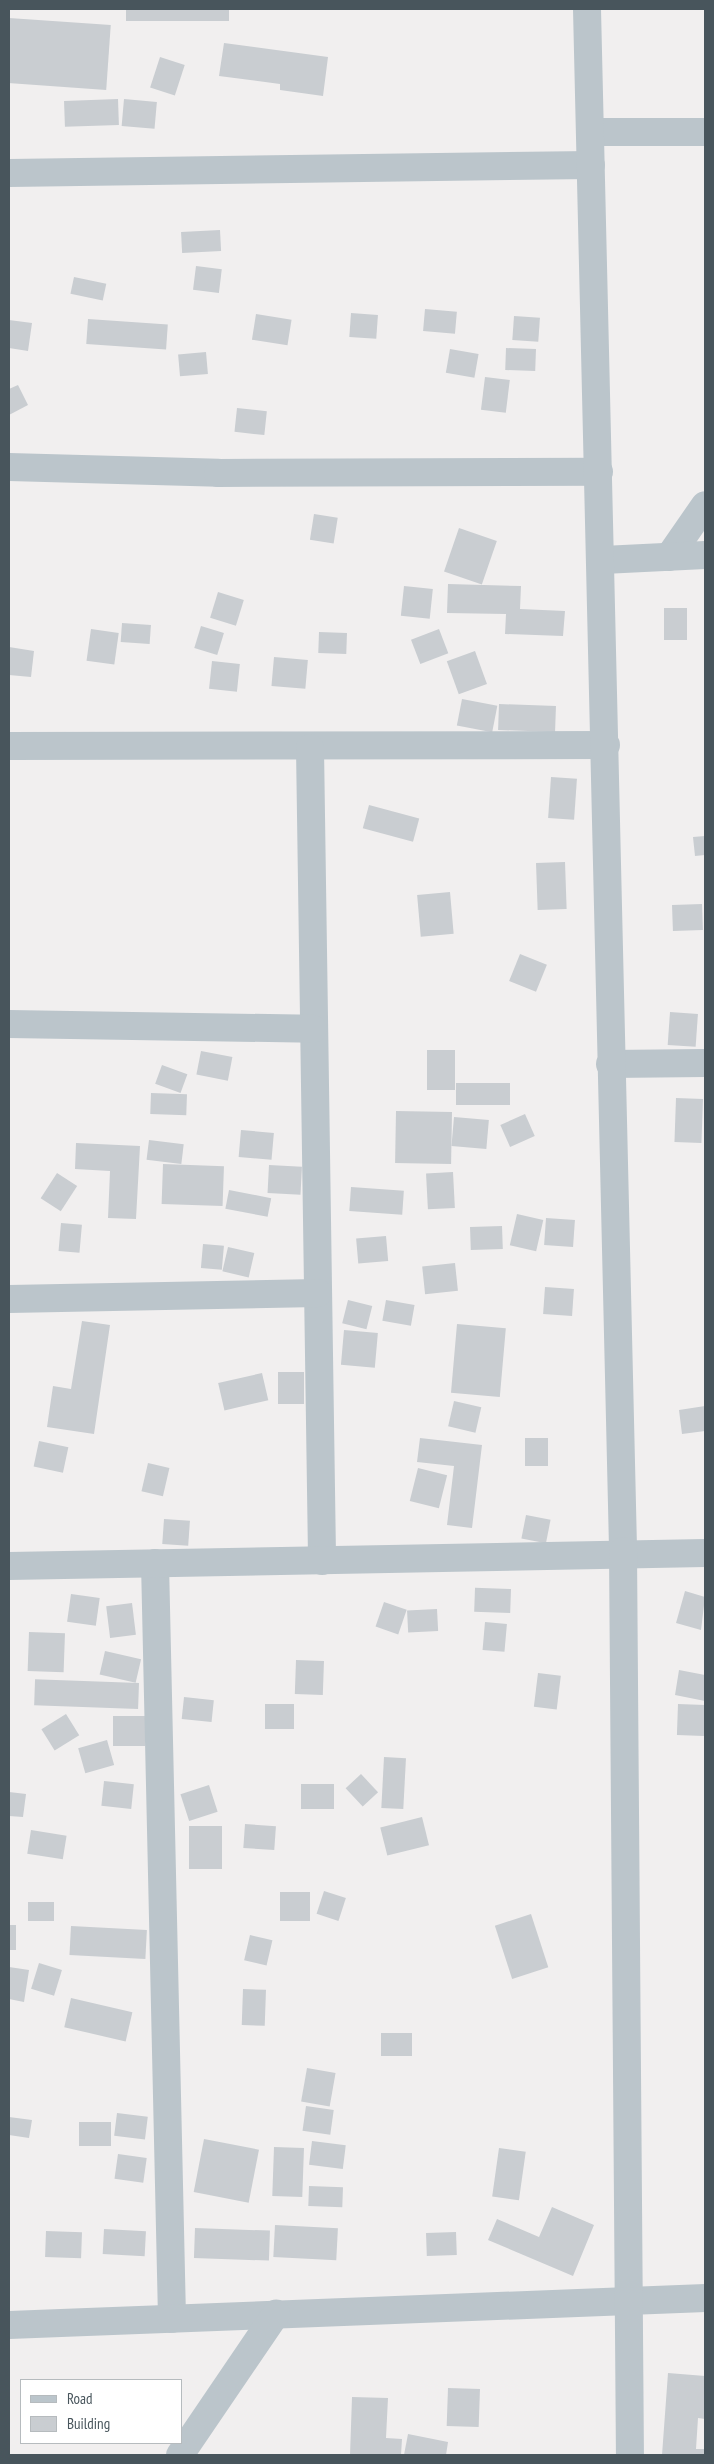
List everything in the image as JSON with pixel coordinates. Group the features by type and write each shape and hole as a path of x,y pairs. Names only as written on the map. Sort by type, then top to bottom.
{"street":[{"path":"587,9 603,560 610,1064 623,1551 627,2298 630,2455"},
{"path":"590,132 705,132"},
{"path":"9,173 591,165"},
{"path":"9,467 218,473 599,472"},
{"path":"669,557 705,505"},
{"path":"603,560 705,555"},
{"path":"9,746 310,748 606,745"},
{"path":"310,748 322,1561"},
{"path":"9,1024 313,1029"},
{"path":"610,1064 705,1062"},
{"path":"9,1299 318,1293"},
{"path":"9,1566 322,1561 623,1551 705,1553"},
{"path":"155,1563 172,2319"},
{"path":"9,2325 627,2298 705,2298"},
{"path":"180,2455 276,2314"}],"building":[{"path":"126,9 229,9 229,21 126,21"},
{"path":"9,18 111,25 106,90 9,83"},
{"path":"224,43 328,57 323,96 280,90 280,84 219,76"},
{"path":"160,57 185,65 175,95 150,87"},
{"path":"118,99 119,125 65,127 64,101"},
{"path":"124,99 157,102 155,129 122,126"},
{"path":"220,230 221,251 182,253 181,232"},
{"path":"196,266 222,269 219,293 193,290"},
{"path":"74,277 106,284 103,300 70,294"},
{"path":"425,309 457,312 455,334 423,331"},
{"path":"351,313 378,315 376,339 349,337"},
{"path":"256,314 292,320 287,345 252,340"},
{"path":"514,316 540,318 538,342 512,340"},
{"path":"88,319 168,325 166,350 86,344"},
{"path":"9,320 32,323 28,351 9,348"},
{"path":"506,348 536,349 535,371 505,370"},
{"path":"450,349 479,354 474,378 446,373"},
{"path":"206,352 208,374 180,376 178,354"},
{"path":"485,377 510,380 506,413 481,410"},
{"path":"18,385 28,405 9,415 9,389"},
{"path":"237,408 267,411 264,435 234,432"},
{"path":"314,514 338,518 334,543 310,540"},
{"path":"459,528 497,541 482,585 444,571"},
{"path":"448,584 521,586 520,609 565,611 563,636 505,634 506,614 447,613"},
{"path":"404,586 433,589 430,619 401,616"},
{"path":"218,592 244,600 236,626 210,618"},
{"path":"664,608 687,608 687,640 664,640"},
{"path":"122,623 151,625 150,644 121,642"},
{"path":"201,626 224,633 217,655 194,648"},
{"path":"91,629 119,633 114,665 87,661"},
{"path":"439,629 448,653 420,664 411,640"},
{"path":"319,632 347,633 346,654 318,653"},
{"path":"9,647 34,651 31,677 9,675"},
{"path":"475,651 487,684 459,694 447,661"},
{"path":"274,657 308,660 305,689 271,686"},
{"path":"212,661 240,664 237,692 209,689"},
{"path":"462,699 497,706 492,732 457,726"},
{"path":"499,704 556,706 555,732 498,730"},
{"path":"551,777 577,779 574,820 548,818"},
{"path":"369,805 419,818 413,842 363,828"},
{"path":"705,836 705,855 695,856 693,837"},
{"path":"565,862 567,909 538,910 536,863"},
{"path":"450,892 454,934 421,937 417,895"},
{"path":"702,904 703,930 673,931 672,905"},
{"path":"520,954 547,965 536,992 509,981"},
{"path":"670,1012 698,1014 696,1047 668,1045"},
{"path":"427,1050 455,1050 455,1090 427,1090"},
{"path":"201,1051 232,1057 228,1081 196,1075"},
{"path":"162,1065 187,1074 181,1093 155,1084"},
{"path":"456,1083 510,1083 510,1105 456,1105"},
{"path":"151,1093 187,1094 186,1115 150,1114"},
{"path":"676,1098 703,1099 701,1143 674,1142"},
{"path":"396,1111 452,1112 451,1164 395,1163"},
{"path":"525,1114 535,1136 510,1147 500,1125"},
{"path":"454,1117 489,1120 486,1149 451,1146"},
{"path":"241,1130 274,1133 272,1160 239,1157"},
{"path":"149,1140 184,1144 181,1164 147,1160"},
{"path":"76,1143 140,1146 136,1219 108,1218 110,1171 75,1169"},
{"path":"163,1164 224,1166 223,1206 162,1204"},
{"path":"269,1165 302,1167 300,1195 268,1193"},
{"path":"453,1172 455,1208 428,1209 426,1173"},
{"path":"57,1173 77,1186 61,1211 41,1198"},
{"path":"351,1187 404,1191 402,1215 349,1211"},
{"path":"229,1190 271,1198 268,1217 225,1209"},
{"path":"517,1214 543,1220 536,1251 510,1245"},
{"path":"546,1218 575,1220 573,1247 544,1245"},
{"path":"61,1223 82,1225 79,1253 59,1251"},
{"path":"502,1226 503,1249 471,1250 470,1227"},
{"path":"386,1236 388,1261 358,1264 356,1239"},
{"path":"203,1244 224,1246 222,1270 201,1268"},
{"path":"228,1247 254,1253 249,1277 222,1271"},
{"path":"455,1263 458,1291 425,1294 422,1266"},
{"path":"545,1287 574,1289 572,1316 543,1314"},
{"path":"348,1300 372,1306 366,1329 342,1323"},
{"path":"386,1300 415,1305 411,1326 382,1321"},
{"path":"82,1321 110,1325 94,1434 47,1427 53,1386 71,1389"},
{"path":"457,1324 506,1328 500,1397 451,1393"},
{"path":"344,1330 378,1333 375,1368 341,1365"},
{"path":"278,1372 304,1372 304,1404 278,1404"},
{"path":"262,1373 268,1400 224,1410 218,1383"},
{"path":"454,1401 481,1407 475,1433 448,1426"},
{"path":"705,1406 705,1431 682,1434 679,1410"},
{"path":"420,1438 482,1445 472,1528 447,1525 454,1466 417,1462"},
{"path":"525,1438 548,1438 548,1466 525,1466"},
{"path":"39,1441 68,1447 63,1473 34,1466"},
{"path":"148,1463 169,1468 163,1496 141,1491"},
{"path":"418,1468 447,1475 439,1508 410,1501"},
{"path":"526,1515 551,1520 546,1543 521,1539"},
{"path":"164,1519 190,1521 188,1546 162,1544"},
{"path":"475,1588 511,1589 510,1613 474,1612"},
{"path":"685,1591 705,1597 701,1630 676,1623"},
{"path":"71,1594 100,1598 96,1626 67,1622"},
{"path":"384,1602 407,1610 398,1634 376,1627"},
{"path":"132,1603 136,1635 110,1638 106,1606"},
{"path":"437,1609 438,1631 408,1633 407,1611"},
{"path":"485,1622 507,1624 504,1652 483,1650"},
{"path":"29,1632 65,1633 64,1672 28,1671"},
{"path":"105,1651 141,1659 136,1683 100,1674"},
{"path":"296,1660 324,1661 323,1695 295,1694"},
{"path":"679,1670 705,1675 705,1701 675,1695"},
{"path":"538,1673 561,1676 557,1710 534,1707"},
{"path":"35,1679 139,1683 138,1709 34,1705"},
{"path":"184,1697 214,1700 212,1722 182,1719"},
{"path":"265,1704 294,1704 294,1729 265,1729"},
{"path":"678,1704 705,1705 704,1736 677,1735"},
{"path":"66,1714 79,1735 55,1751 41,1729"},
{"path":"113,1716 145,1716 145,1746 113,1746"},
{"path":"107,1740 114,1765 85,1773 78,1748"},
{"path":"384,1757 406,1758 403,1809 381,1808"},
{"path":"361,1774 378,1792 363,1807 346,1788"},
{"path":"104,1781 134,1784 131,1809 101,1806"},
{"path":"301,1784 334,1784 334,1809 301,1809"},
{"path":"209,1785 218,1812 189,1821 180,1794"},
{"path":"9,1792 26,1794 23,1817 9,1816"},
{"path":"422,1817 429,1845 387,1856 380,1827"},
{"path":"245,1824 276,1826 274,1850 243,1848"},
{"path":"189,1826 222,1826 222,1869 189,1869"},
{"path":"31,1830 67,1836 63,1859 27,1854"},
{"path":"324,1891 346,1898 338,1921 317,1914"},
{"path":"280,1892 310,1892 310,1921 280,1921"},
{"path":"28,1902 54,1902 54,1921 28,1921"},
{"path":"531,1914 548,1967 512,1979 495,1926"},
{"path":"9,1925 16,1925 16,1950 9,1950"},
{"path":"71,1926 147,1930 145,1959 69,1955"},
{"path":"250,1935 272,1940 267,1966 244,1960"},
{"path":"39,1963 62,1970 54,1996 31,1989"},
{"path":"9,1967 29,1970 24,2002 9,1999"},
{"path":"243,1989 266,1990 265,2026 242,2025"},
{"path":"71,1998 132,2012 126,2041 64,2027"},
{"path":"381,2033 412,2033 412,2056 381,2056"},
{"path":"307,2068 336,2073 330,2107 301,2101"},
{"path":"306,2106 334,2110 330,2135 303,2131"},
{"path":"117,2113 148,2117 145,2140 114,2136"},
{"path":"9,2117 32,2120 29,2138 9,2135"},
{"path":"79,2122 111,2122 111,2146 79,2146"},
{"path":"204,2139 259,2150 249,2203 194,2192"},
{"path":"312,2141 346,2145 343,2169 309,2165"},
{"path":"274,2147 304,2148 302,2197 272,2196"},
{"path":"499,2148 526,2152 519,2200 492,2197"},
{"path":"118,2154 147,2158 143,2183 115,2179"},
{"path":"309,2186 343,2187 342,2207 308,2206"},
{"path":"552,2207 594,2225 573,2276 488,2240 497,2219 539,2237"},
{"path":"275,2225 338,2228 336,2260 273,2257"},
{"path":"195,2228 270,2231 269,2261 194,2258"},
{"path":"104,2229 146,2231 145,2256 103,2254"},
{"path":"46,2231 82,2232 81,2258 45,2257"},
{"path":"456,2232 457,2255 427,2256 426,2233"},
{"path":"668,2373 705,2376 705,2419 698,2418 696,2449 705,2449 705,2455 662,2455"},
{"path":"448,2388 480,2389 479,2427 447,2426"},
{"path":"352,2397 388,2398 386,2438 402,2439 401,2455 350,2455"},
{"path":"408,2434 448,2442 446,2455 404,2455"}]}
